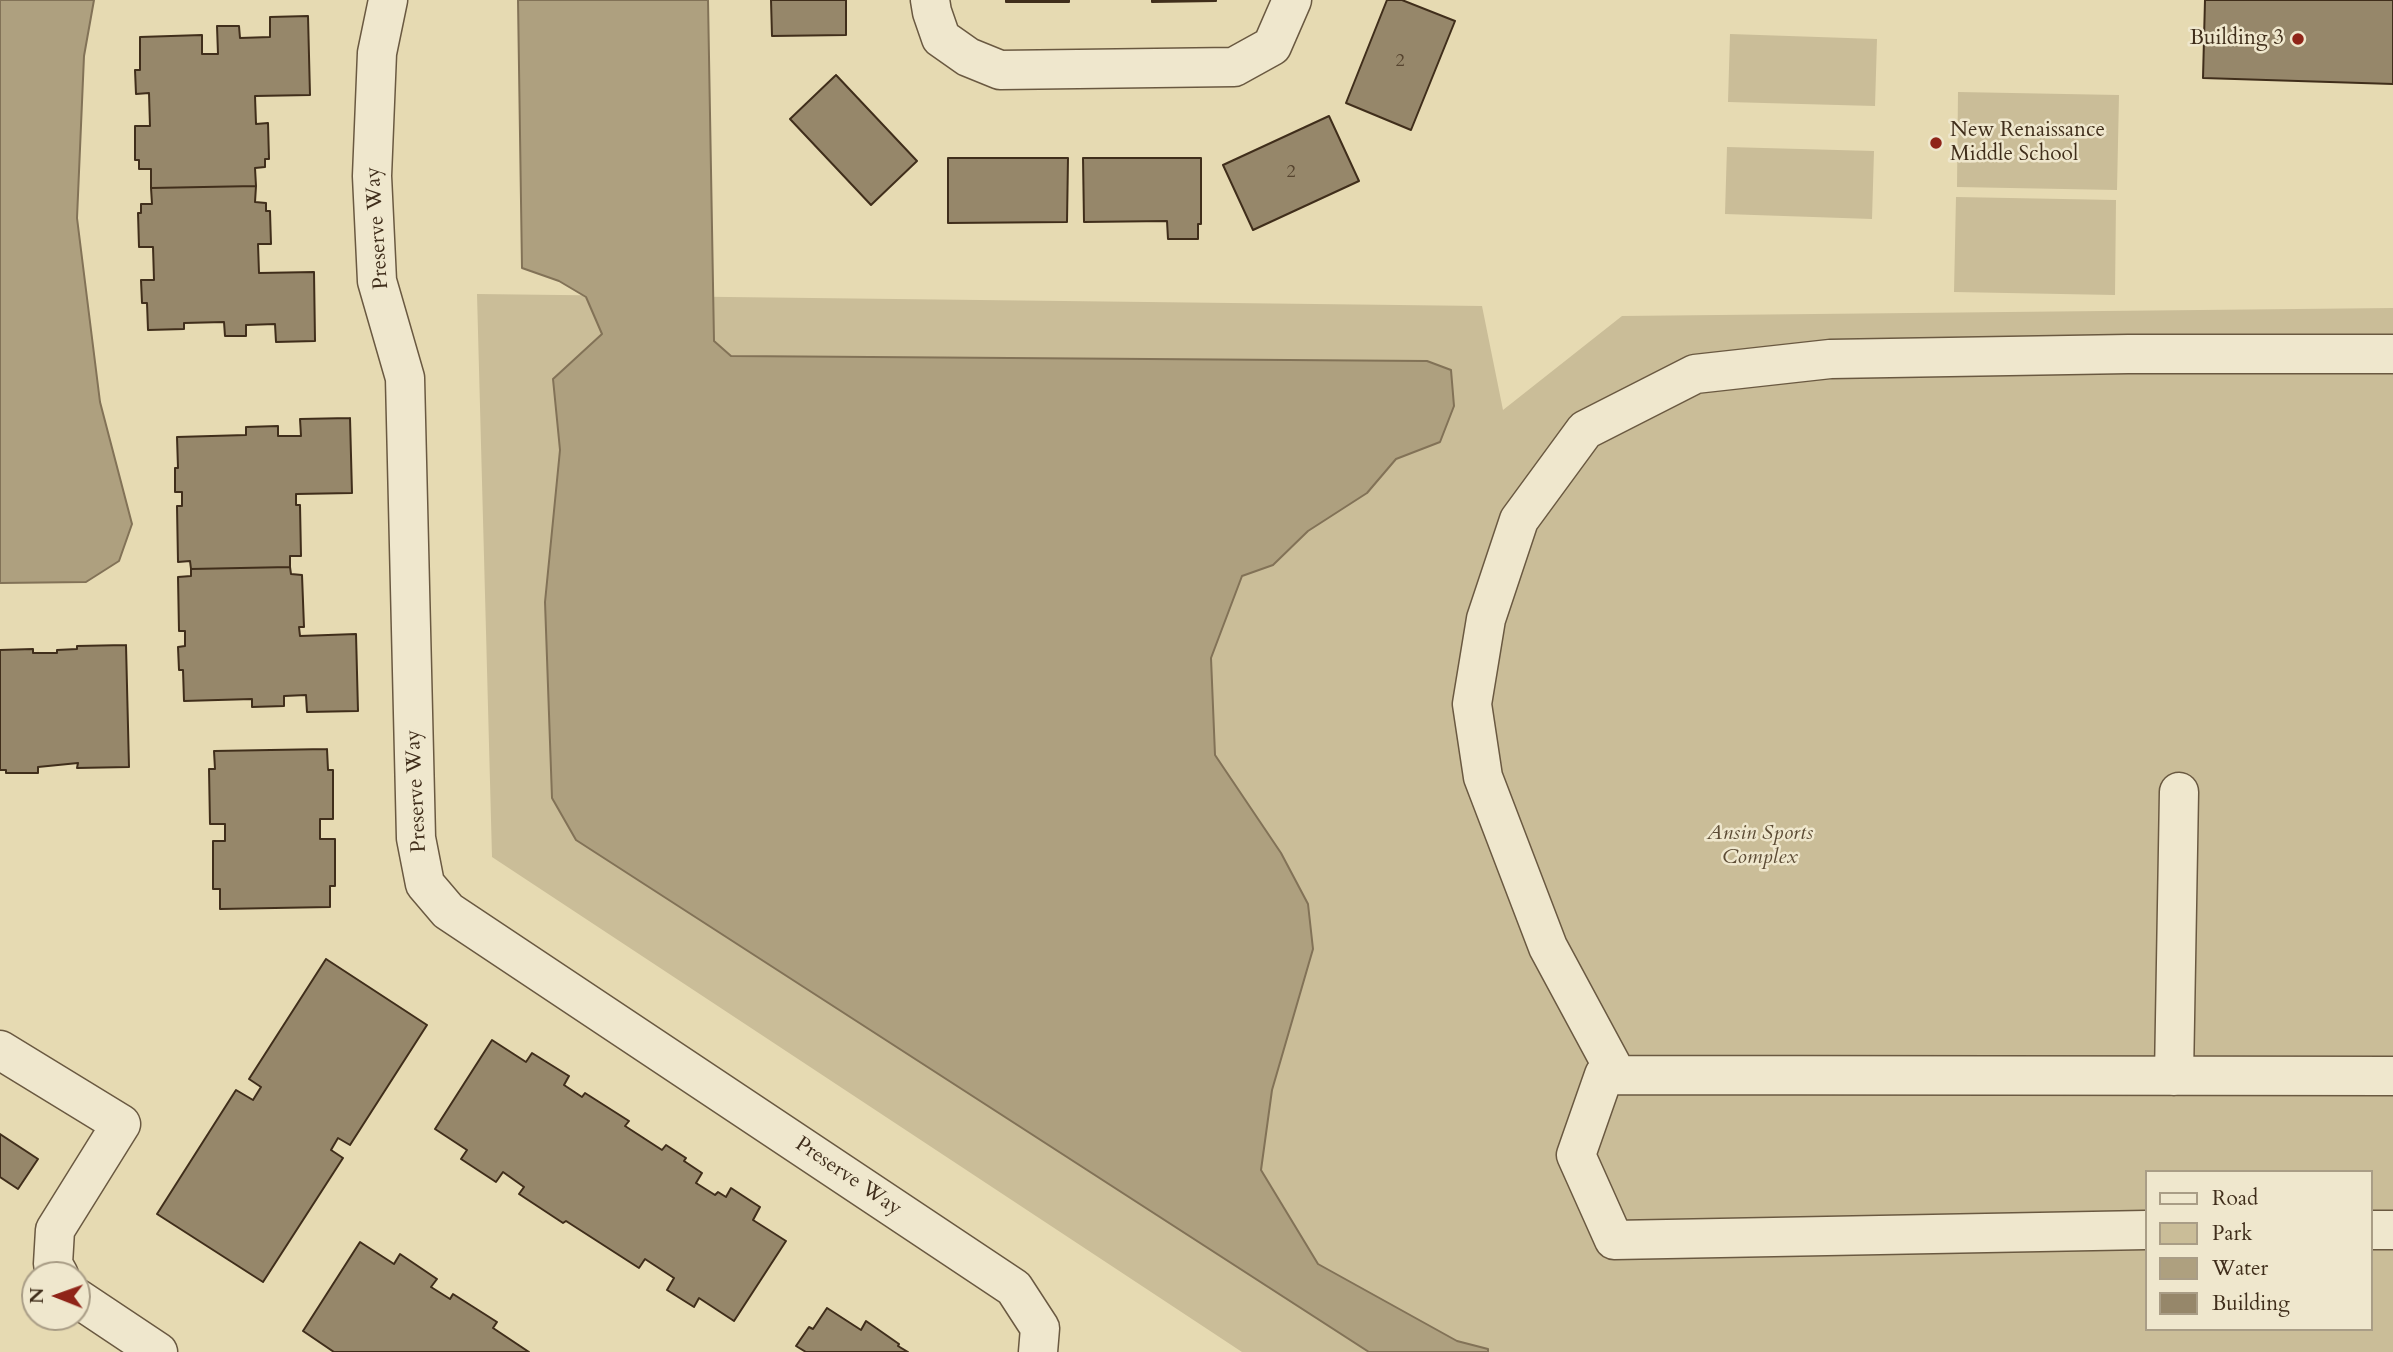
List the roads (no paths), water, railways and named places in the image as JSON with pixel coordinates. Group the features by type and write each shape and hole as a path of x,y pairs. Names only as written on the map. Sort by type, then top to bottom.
{"street":[{"name":"Preserve Way","path":"388,0 377,53 372,176 377,281 405,378 416,838 425,884 448,911 1014,1288 1040,1328 1038,1352"},
{"path":"930,0 941,38 968,57 1000,70 1234,67 1272,46 1292,0"},
{"path":"1617,1075 1548,947 1483,777 1472,704 1486,619 1519,520 1585,430 1695,374 1830,359 2128,354 2393,354"},
{"path":"2174,1076 2179,792"},
{"path":"0,1050 121,1124 55,1230 53,1261"},
{"path":"2144,1230 1614,1240 1576,1155 1604,1075 2393,1076"},
{"path":"2372,1230 2393,1230"},
{"path":"91,1307 158,1352"}],"water":[{"path":"0,0 94,0 84,56 77,218 100,402 132,524 119,561 86,582 0,583"},
{"path":"518,0 708,0 714,341 731,356 1427,361 1451,370 1454,406 1440,442 1396,459 1367,493 1308,531 1273,565 1242,576 1211,658 1215,755 1281,853 1308,904 1313,949 1272,1090 1261,1170 1318,1264 1457,1341 1488,1349 1488,1352 1369,1352 576,840 552,798 545,602 560,450 553,379 602,334 586,297 559,281 522,268"}],"place":[{"name":"Building 3","path":"2298,39"},
{"name":"New Renaissance Middle School","path":"1936,143"}],"park label":[{"name":"Ansin Sports Complex","path":"1760,846"}]}
